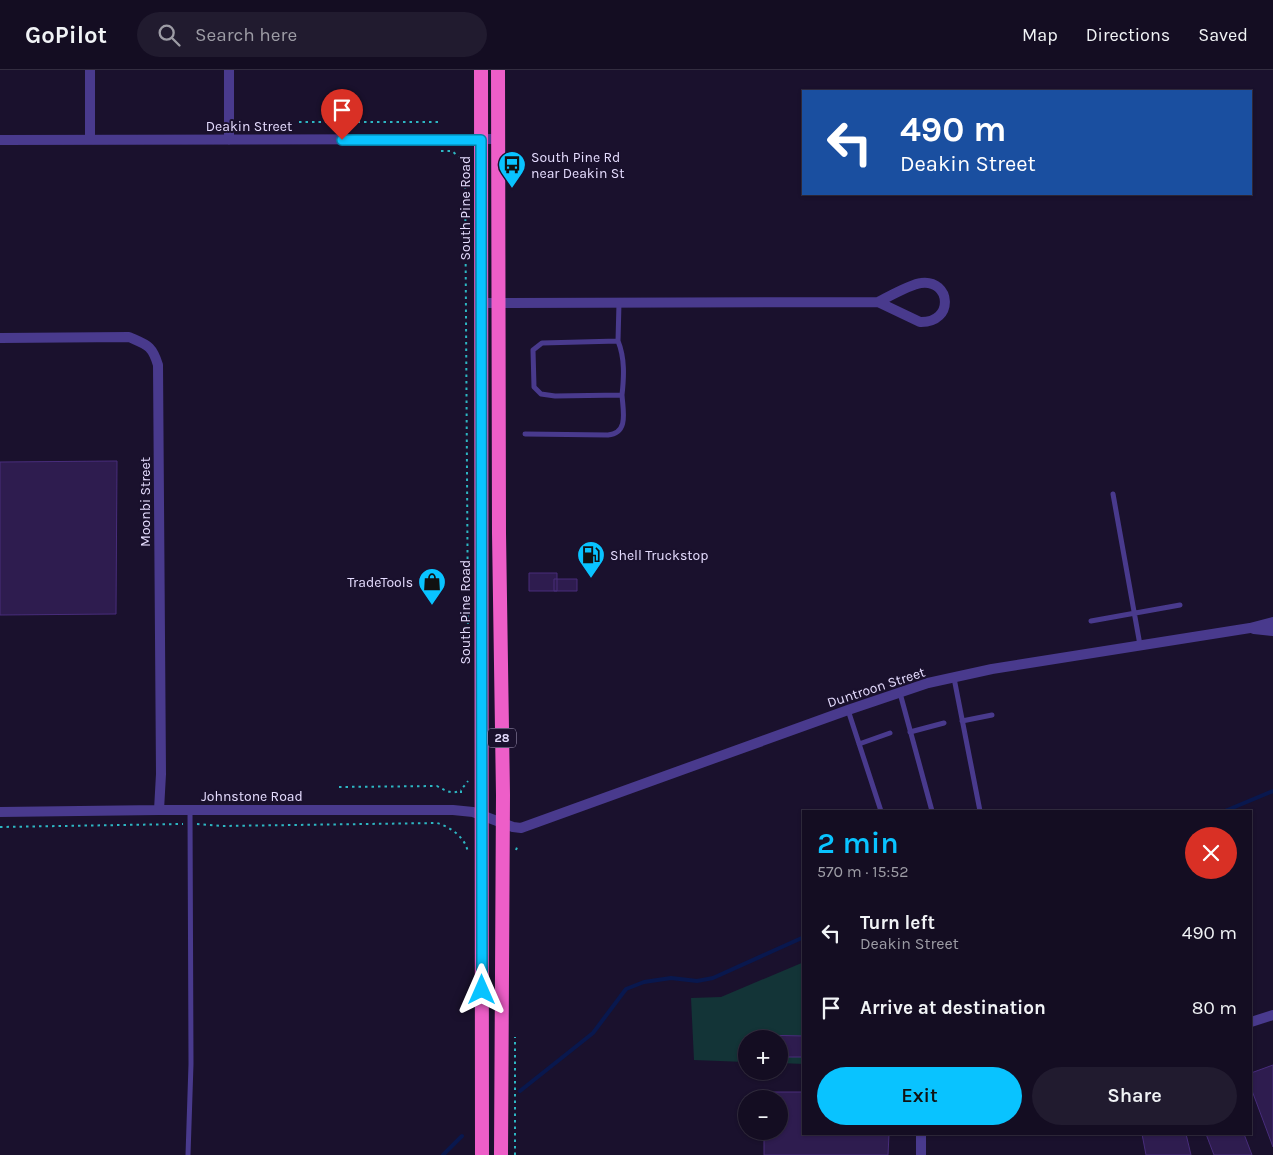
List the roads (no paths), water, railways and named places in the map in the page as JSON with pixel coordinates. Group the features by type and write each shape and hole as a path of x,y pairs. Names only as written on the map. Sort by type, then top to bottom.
{"highway":[{"name":"South Pine Road","path":"481,70 482,1155"},
{"name":"28","path":"498,70 502,822 501,1155"}],"street":[{"path":"90,70 90,140"},
{"path":"229,70 229,140"},
{"name":"Deakin Street","path":"0,140 498,139"},
{"path":"482,303 878,302 921,283 932,284 940,289 944,295 945,304 942,314 927,322 920,322 878,302"},
{"name":"Moonbi Street","path":"0,338 129,337 147,345 154,352 158,366 161,764 159,810"},
{"name":"Duntroon Street","path":"502,822 518,828 524,827 900,692 992,669 1250,628 1273,622"},
{"path":"1250,628 1273,632"},
{"name":"Johnstone Road","path":"0,812 453,810 466,811 502,822"},
{"path":"1252,1022 1273,1015"},
{"path":"921,1135 921,1155"}],"lane":[{"path":"526,434 616,434 621,430 623,424 623,362 618,342 619,302"},
{"path":"618,342 542,343 533,350 533,381 534,387 541,394 555,396 622,395"},
{"path":"1113,494 1140,645"},
{"path":"1091,621 1180,605"},
{"path":"954,678 980,810"},
{"path":"900,692 932,810"},
{"path":"848,710 881,810"},
{"path":"962,721 992,715"},
{"path":"910,732 944,723"},
{"path":"859,744 890,733"},
{"path":"188,1155 191,1064 190,810"}],"waterway":[{"path":"1227,810 1273,791"},
{"path":"520,1091 593,1033 626,989 644,982 671,978 697,981 713,978 802,938"},
{"path":"443,1155 462,1136"}],"place":[{"name":"South Pine Rd near Deakin St","path":"512,189"},
{"name":"Shell Truckstop","path":"591,579"},
{"name":"TradeTools","path":"432,606"}]}
